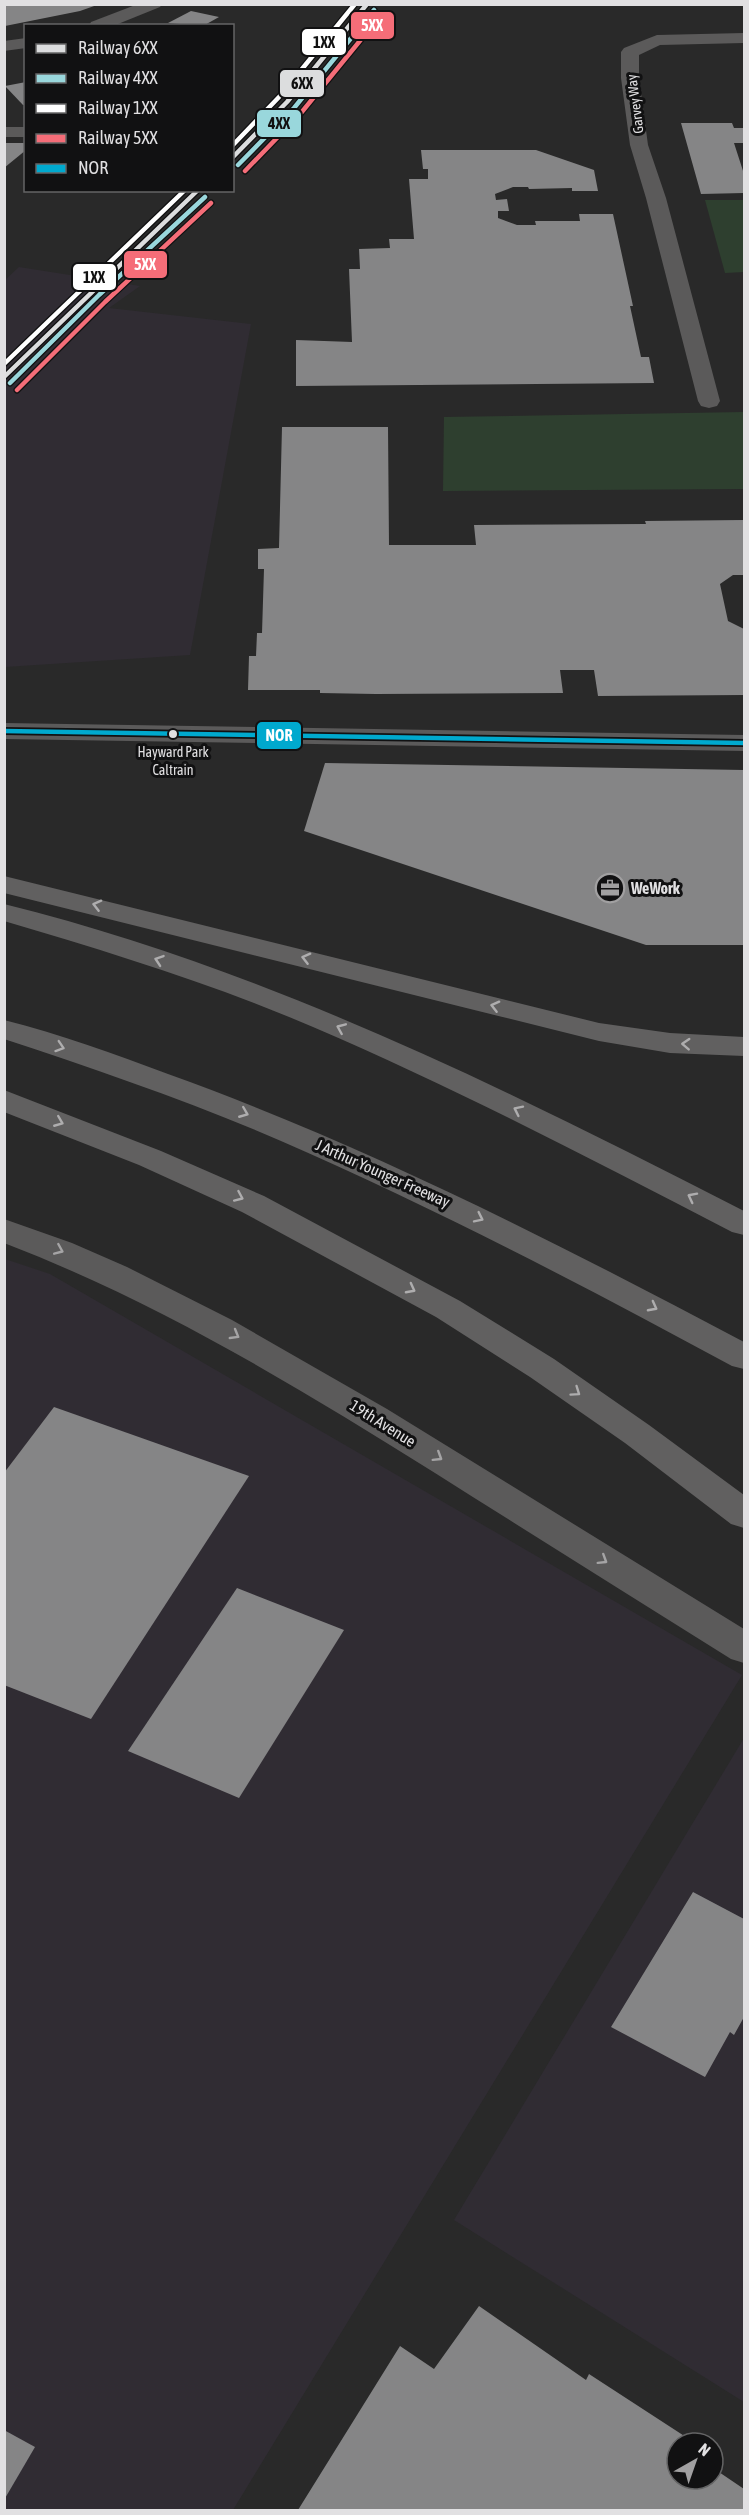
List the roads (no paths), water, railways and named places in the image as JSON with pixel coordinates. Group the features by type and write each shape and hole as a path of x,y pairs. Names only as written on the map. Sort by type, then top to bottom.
{"highway":[{"path":"4,884 599,1032 670,1043 744,1047"},
{"path":"4,912 155,958 321,1019 483,1092 744,1224"},
{"name":"J Arthur Younger Freeway","path":"4,1029 111,1063 196,1094 367,1165 540,1248 744,1357"},
{"path":"4,1100 150,1158 253,1204 448,1309 542,1368 637,1434 744,1514"}],"street":[{"path":"102,24 154,4"},
{"name":"Garvey Way","path":"709,401 656,198 639,145 630,78 630,52 657,40 744,38"},
{"path":"4,46 24,43"},
{"path":"4,132 24,132"},
{"path":"4,731 744,743"},
{"name":"19th Avenue","path":"4,1230 130,1280 213,1322 298,1371 744,1648"}],"rail line":[{"name":"1XX","path":"234,144 280,96 355,4"},
{"name":"6XX","path":"234,156 287,102 367,4"},
{"name":"4XX","path":"238,165 294,108 374,10"},
{"name":"5XX","path":"245,171 301,113 381,15"},
{"name":"1XX","path":"4,364 183,192"},
{"name":"6XX","path":"4,377 196,192"},
{"name":"4XX","path":"10,383 99,295 205,197"},
{"name":"5XX","path":"17,390 105,302 211,203"}],"place":[{"name":"Hayward Park Caltrain","path":"173,734"},
{"name":"WeWork","path":"610,888"}]}
